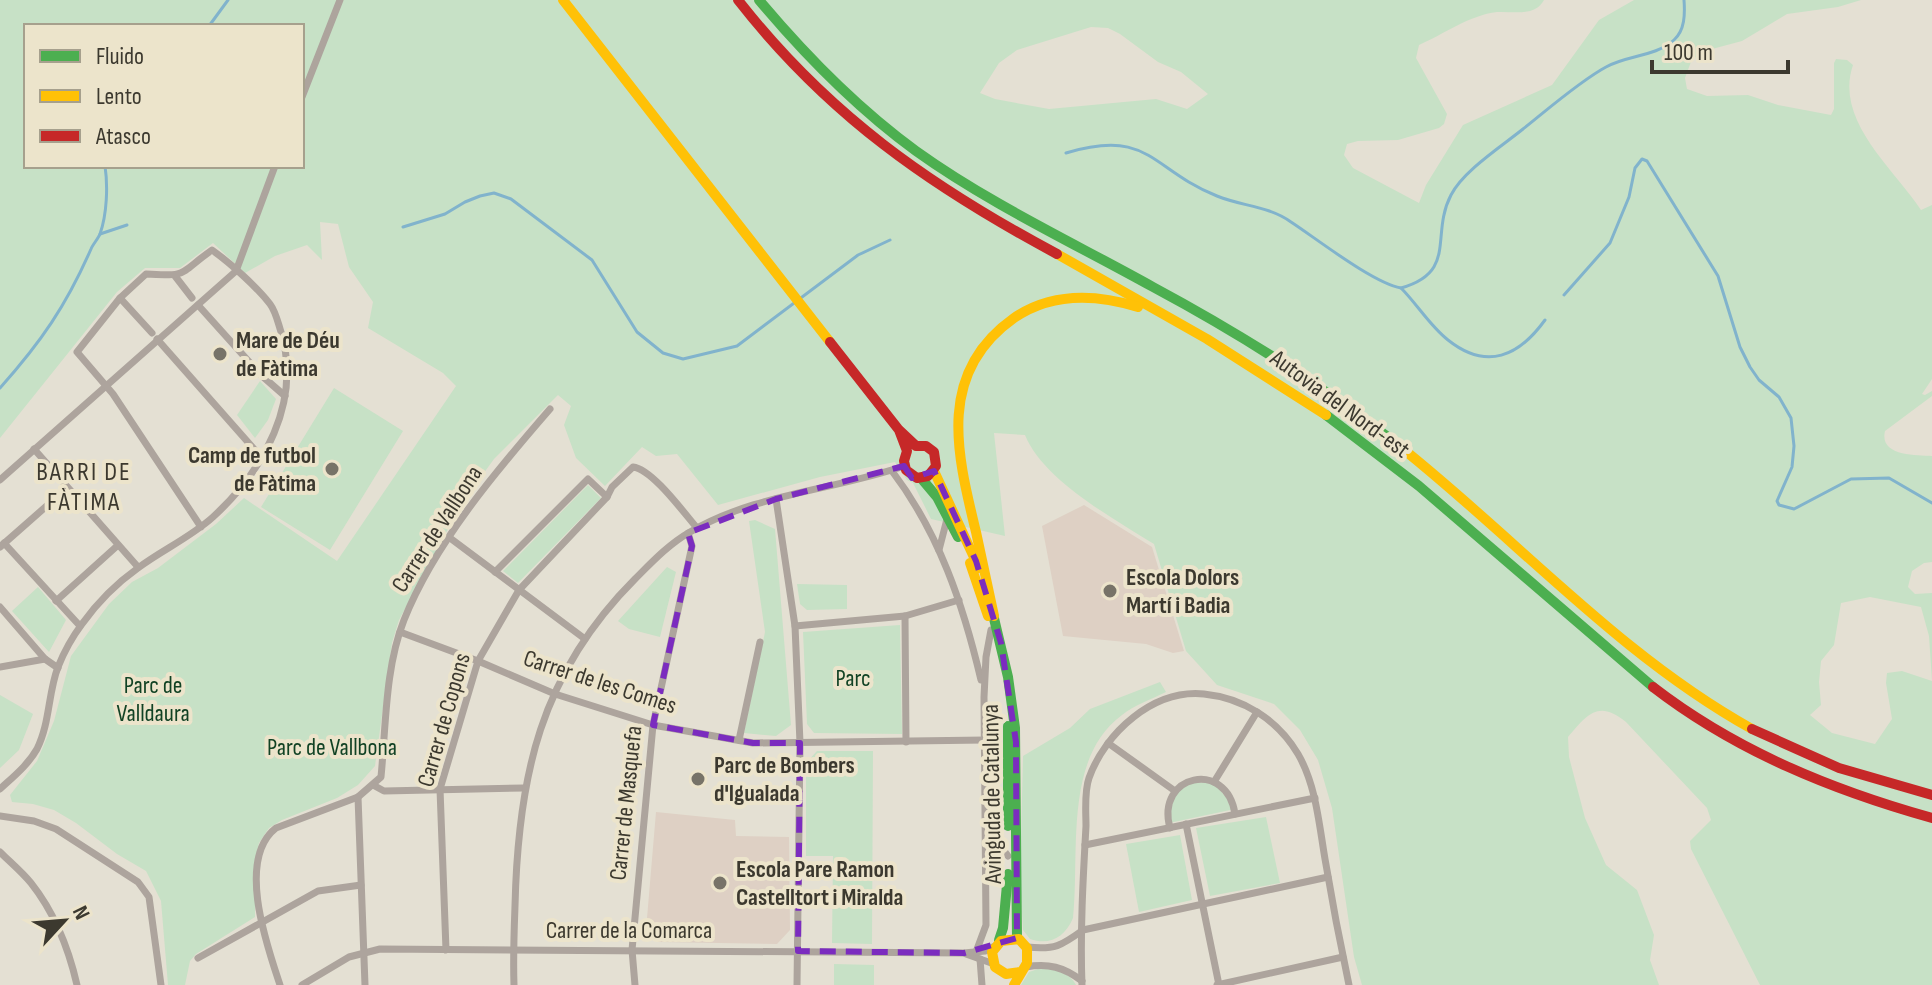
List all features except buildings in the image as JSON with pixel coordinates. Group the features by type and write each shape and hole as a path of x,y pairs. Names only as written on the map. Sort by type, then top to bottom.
{"main road":[{"path":"563,0 912,448"},
{"name":"Autovia del Nord-est","path":"738,0 805,76 900,160 957,198 1289,389 1359,438 1629,669 1690,713 1726,736 1803,774 1892,807 1932,818"},
{"name":"Autovia del Nord-est","path":"759,0 834,82 915,150 989,198 1195,311 1314,383 1439,477 1596,616 1677,682 1748,727 1816,759 1890,785 1932,795"},
{"path":"994,616 960,467 956,434 959,396 977,356 1011,320 1049,302 1078,296 1118,300 1196,333"},
{"path":"926,446 934,452 937,462 934,471 921,478 912,476 904,466 912,448 926,446"},
{"name":"Avinguda de Catalunya","path":"934,471 976,561 1007,670 1016,742 1014,881 1017,938"},
{"name":"Avinguda de Catalunya","path":"921,478 937,497 971,564 1002,675 1008,729 1008,856 1003,928 996,944"},
{"path":"1003,985 996,968 996,944 1008,937 1017,938 1027,947 1029,957 1014,985"},
{"path":"996,968 1010,974 1023,969"}],"street":[{"path":"304,92 340,0"},
{"path":"0,480 154,336 198,305 236,271 274,168"},
{"path":"0,789 36,751 58,668 80,626 97,605 138,567 201,527 232,497 262,458 276,430 285,396 287,361 277,318 270,305 212,250 183,274 146,274 120,298 77,352 105,385 201,527"},
{"path":"175,276 192,298"},
{"path":"120,298 262,458"},
{"path":"198,305 261,375 285,396"},
{"name":"Carrer de Vallbona","path":"373,785 381,777 394,654 400,632 422,584 491,480 550,409"},
{"path":"34,449 138,567"},
{"path":"514,985 512,950 516,871 524,788 539,731 567,667 615,599 659,555 697,528 776,499 904,466"},
{"name":"Carrer de Copons","path":"446,950 440,789 478,661 519,590 633,467 643,470 697,528"},
{"path":"892,471 913,500 939,550 959,600 984,691"},
{"path":"495,572 588,479 607,497"},
{"path":"67,488 2,545 80,626"},
{"path":"776,499 795,626 800,743 797,985"},
{"path":"939,550 947,517"},
{"name":"Carrer de Masquefa","path":"635,985 632,950 653,725 692,546 688,533"},
{"path":"450,538 585,639"},
{"path":"56,601 117,546"},
{"path":"795,626 905,616 959,600"},
{"path":"0,607 45,659 58,668"},
{"path":"905,616 906,742"},
{"path":"982,985 978,955 986,925 984,691 991,630"},
{"name":"Carrer de les Comes","path":"400,632 555,694 653,725 753,743 985,740"},
{"path":"739,740 760,642"},
{"path":"0,667 45,659"},
{"path":"1082,983 1087,781 1114,734 1137,715 1157,702 1177,695 1201,694 1249,705 1274,724 1290,741 1309,777 1349,985"},
{"path":"1214,782 1257,712"},
{"path":"1108,743 1175,791"},
{"path":"1170,828 1167,807 1175,791 1194,780 1214,782 1230,795 1235,814"},
{"path":"280,985 261,924 258,899 261,846 268,834 276,828 358,797 373,785 384,791 524,788"},
{"path":"358,797 365,985"},
{"path":"1085,845 1315,798"},
{"path":"0,816 34,821 56,829 138,882 149,897 161,985"},
{"path":"1186,824 1218,985 1343,957"},
{"path":"987,828 1008,856"},
{"path":"0,852 32,883 55,922 77,985"},
{"path":"1027,947 1059,947 1083,930 1328,877"},
{"path":"198,958 318,891 361,885"},
{"path":"978,955 996,944"},
{"name":"Carrer de la Comarca","path":"302,985 349,957 380,949 964,953 978,955 996,968"},
{"path":"1023,969 1041,964 1066,969 1082,983"}],"highlighted area":[{"path":"904,466 912,478 934,471 976,561 1001,643 1016,742 1017,938 964,953 798,951 800,743 753,743 653,725 692,546 688,533 776,499"}],"shaded area":[{"name":"Escola Dolors Martí i Badia","path":"1084,505 1152,547 1184,651 1173,653 1146,644 1063,636 1042,526"},
{"name":"Escola Pare Ramon Castelltort i Miralda","path":"656,812 735,820 736,836 789,837 790,930 777,944 658,942 646,930"}],"green space":[{"path":"0,0 1544,0 1530,11 1497,12 1477,17 1419,45 1416,58 1447,114 1439,128 1398,140 1347,144 1344,155 1353,168 1419,203 1426,185 1463,125 1552,85 1599,20 1634,0 1861,0 1838,7 1787,14 1742,41 1712,49 1692,59 1685,78 1687,89 1707,96 1748,95 1778,105 1831,115 1834,109 1834,63 1836,59 1847,60 1853,65 1849,85 1852,105 1869,142 1921,210 1932,205 1932,379 1922,394 1932,391 1932,396 1885,431 1885,439 1893,450 1932,456 1932,562 1912,571 1908,587 1915,594 1932,593 1932,681 1932,985 1760,985 1691,849 1690,841 1711,820 1707,808 1626,722 1616,715 1600,711 1587,717 1568,737 1569,757 1585,818 1606,865 1637,890 1654,935 1650,960 1659,985 1362,985 1354,957 1332,808 1318,760 1300,730 1274,704 1217,685 1186,651 1154,544 1063,483 1034,452 1025,435 994,433 1005,536 931,519 913,483 907,480 895,462 820,477 718,505 677,454 656,456 642,447 605,486 576,458 564,425 571,406 558,395 494,459 462,503 399,620 392,643 375,766 358,785 337,798 269,828 259,843 255,860 255,917 196,954 190,961 185,985 168,985 161,901 146,871 54,810 12,802 10,795 37,761 54,721 71,656 109,604 132,582 158,568 216,524 244,498 337,561 456,386 443,373 368,328 373,302 349,267 338,224 320,222 322,260 307,245 275,256 245,273 213,243 180,268 145,268 117,292 0,438","holes":["1091,27 1108,28 1158,62 1181,72 1208,94 1187,109 1156,99 1049,109 995,99 980,93 999,63 1017,50","1870,597 1921,607 1929,636 1932,681 1902,671 1887,673 1892,719 1875,744 1832,733 1810,715 1821,705 1821,661 1834,645 1841,603"]},
{"path":"260,381 276,399 268,420 255,438 237,415"},
{"name":"Camp de futbol de Fàtima","path":"334,388 403,431 330,550 261,507"},
{"path":"588,485 601,498 518,583 503,571"},
{"path":"755,520 775,529 791,725 776,736 744,733 765,632 749,521"},
{"path":"667,567 676,572 660,637 629,629 618,621"},
{"path":"797,584 847,585 847,609 807,610 800,604"},
{"path":"38,587 66,620 49,652 12,611"},
{"name":"Parc","path":"900,625 902,734 814,733 807,724 803,632"},
{"path":"1160,682 1166,692 1122,715 1103,733 1090,756 1078,809 1075,893 1070,925 1056,938 1044,941 1030,939 1023,930 1020,878 1023,756 1070,728 1090,709"},
{"path":"0,695 33,714 19,750 0,768"},
{"name":"Parc","path":"817,751 873,751 872,944 832,943 833,856 806,856 806,763"},
{"path":"1214,782 1235,809 1169,823 1167,807 1185,783"},
{"path":"1266,817 1280,883 1210,896 1196,828"},
{"path":"1180,835 1192,900 1139,912 1126,844"},
{"path":"834,964 874,965 874,985 834,985"},
{"path":"1041,968 1061,972 1076,985 1021,985 1029,972"}],"waterway":[{"path":"210,24 228,0"},
{"path":"1066,153 1116,145 1133,148 1217,196 1282,217 1376,278 1401,288 1419,281 1436,262 1445,210 1464,177 1596,73 1614,63 1658,50 1674,40 1682,27 1684,0"},
{"path":"1564,295 1610,243 1629,197 1635,168 1642,159 1647,161 1718,276 1740,347 1750,367 1759,380 1779,397 1791,418 1794,446 1792,467 1777,501 1779,505 1794,509 1851,479 1889,478 1932,503"},
{"path":"0,388 52,323 99,236 106,200 105,168"},
{"path":"403,227 445,214 480,196 494,193 511,199 592,260 637,332 663,353 683,359 737,346 858,255 890,240"},
{"path":"100,234 127,225"},
{"path":"1401,288 1441,334 1462,350 1476,355 1489,357 1513,350 1524,343 1545,320"}],"traffic: fast":[{"path":"759,0 833,80 916,151 1003,206 1246,340 1306,378 1393,441"},
{"path":"1326,415 1419,486 1653,687"},
{"path":"921,478 937,497 958,537"},
{"path":"992,610 1008,677 1015,728 1017,938"},
{"path":"1008,726 1008,826"},
{"path":"999,940 1008,874"}],"traffic: slow":[{"path":"563,0 830,342"},
{"path":"1057,254 1207,339 1326,415"},
{"path":"994,616 959,445 963,389 972,364 989,340 1014,318 1044,303 1090,298 1138,307"},
{"path":"1393,441 1611,630 1656,666 1752,729"},
{"path":"934,471 979,568"},
{"path":"970,563 988,616"},
{"path":"1014,985 1027,963 1027,948 1019,939 1001,941 992,952 995,967 1006,974 1020,972"}],"traffic: jam":[{"path":"738,0 808,79 884,145 966,202 1057,254"},
{"path":"830,342 899,430 916,446 926,446 934,452 936,466 928,476 917,478 906,470 904,461 907,451 899,430"},
{"path":"1653,687 1718,731 1786,766 1858,795 1932,818"},
{"path":"1752,729 1839,768 1932,795"}],"place":[{"name":"Mare de Déu de Fàtima","path":"220,354"},
{"name":"Camp de futbol de Fàtima","path":"332,469"},
{"name":"Escola Dolors Martí i Badia","path":"1110,591"},
{"name":"Parc de Bombers d'Igualada","path":"698,779"},
{"name":"Escola Pare Ramon Castelltort i Miralda","path":"720,883"}],"district":[{"name":"BARRI DE FÀTIMA","path":"84,487"}],"park label":[{"name":"Parc de Valldaura","path":"153,699"},
{"name":"Parc de Vallbona","path":"332,747"}]}
